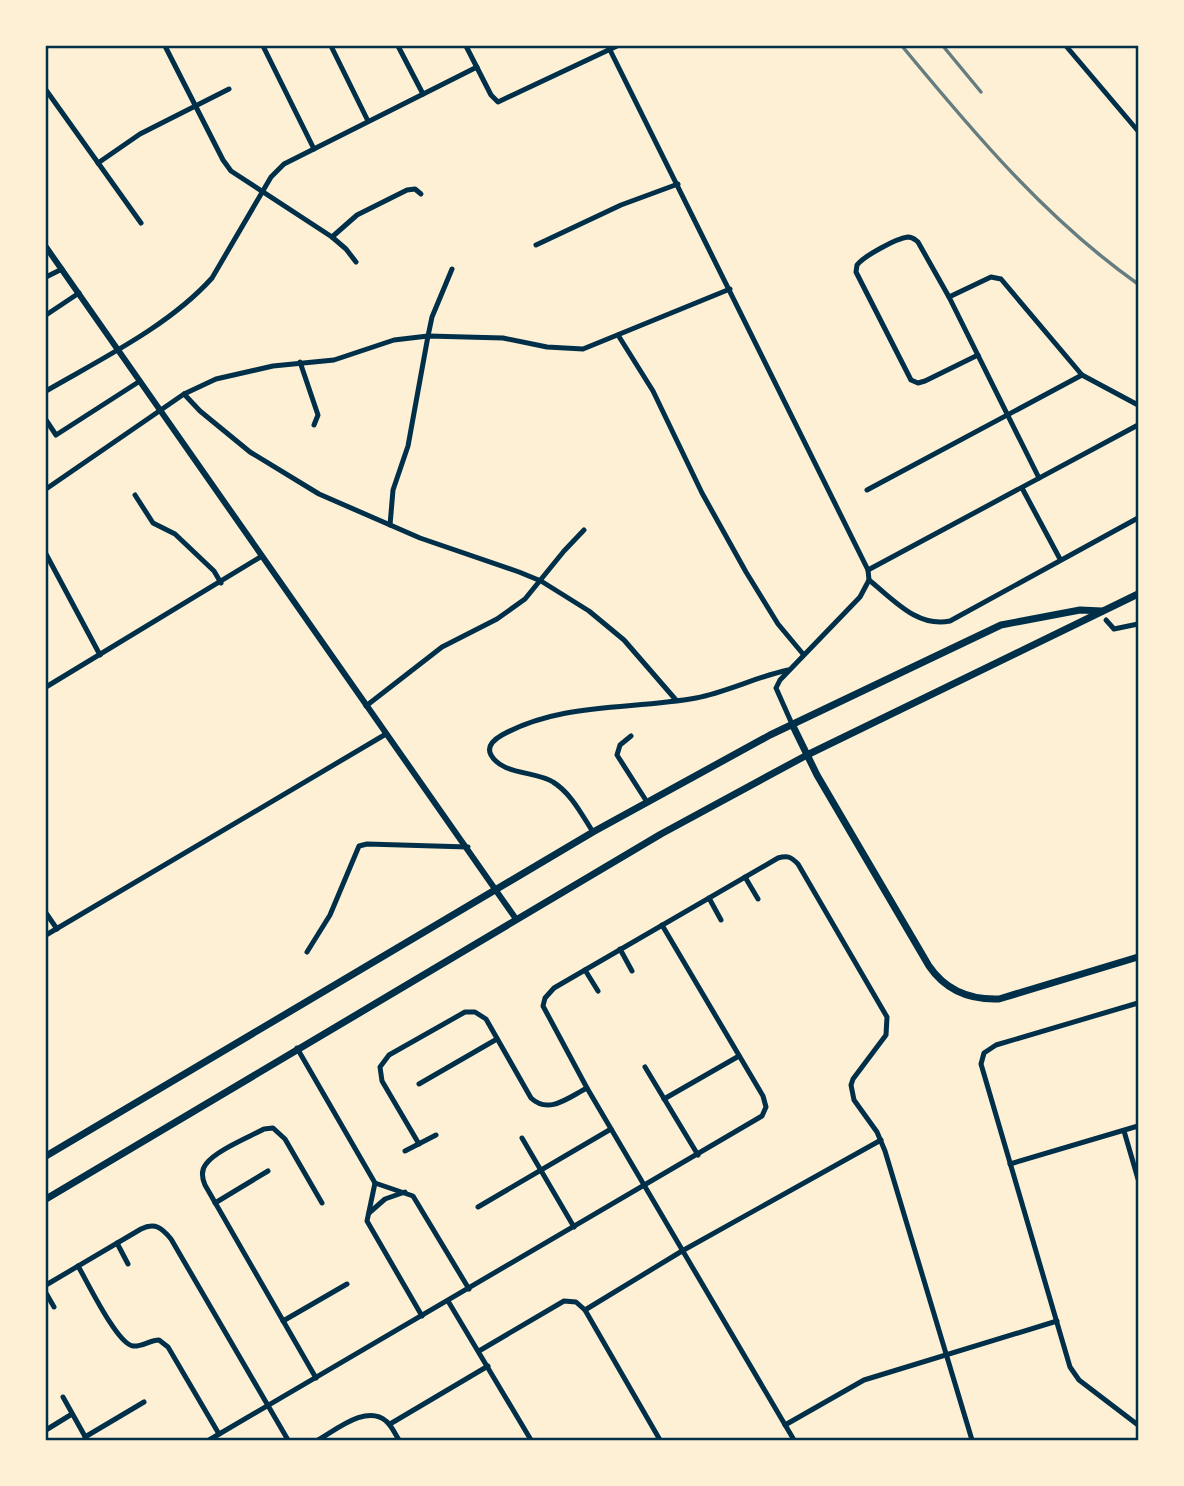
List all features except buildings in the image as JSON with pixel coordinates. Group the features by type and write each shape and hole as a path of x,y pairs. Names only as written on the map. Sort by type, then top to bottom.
{"main road":[{"path":"46,1199 661,834 807,755 1139,594"},
{"path":"46,1156 593,832 792,724 1000,625 1080,610 1103,611"},
{"path":"792,724 847,826 934,974 952,989 975,999 999,999 1135,958"}],"street":[{"path":"165,46 227,166 243,181 332,237 356,262"},
{"path":"263,46 314,149"},
{"path":"331,46 368,121"},
{"path":"398,46 422,94"},
{"path":"466,46 491,96 498,102 609,47 617,46"},
{"path":"1066,46 1139,131"},
{"path":"609,47 868,570 869,580 860,597 803,654 776,688 792,724"},
{"path":"46,391 118,349 201,290 212,278 277,169 477,67"},
{"path":"98,163 140,134 229,89"},
{"path":"46,90 141,223"},
{"path":"536,245 611,210 678,184"},
{"path":"332,237 357,215 407,190 415,189 421,194"},
{"path":"978,355 925,381 918,383 911,380 856,272 857,265 864,257 903,238 914,238 918,242 949,297 1040,478"},
{"path":"46,247 516,919"},
{"path":"46,277 61,269"},
{"path":"390,524 393,490 408,446 432,317 452,269"},
{"path":"949,297 991,277 1001,279 1082,375 1139,405"},
{"path":"46,489 184,394 224,377 300,362 334,360 394,340 428,336 515,339 565,350 583,349 730,289"},
{"path":"46,315 79,293"},
{"path":"618,335 660,405 702,493 746,572 778,624 803,654"},
{"path":"300,362 318,415 314,425"},
{"path":"867,490 1082,375"},
{"path":"46,420 56,435 140,381"},
{"path":"184,394 200,411 268,464 332,501 426,540 494,562 541,582 589,611 610,627 676,700"},
{"path":"868,570 1139,425"},
{"path":"1022,488 1060,559"},
{"path":"135,495 153,523 174,534 214,571 221,583"},
{"path":"869,580 914,616 943,623 955,619 1139,518"},
{"path":"366,706 442,647 513,608 541,582 584,530"},
{"path":"46,555 100,655"},
{"path":"46,687 262,556"},
{"path":"1106,620 1118,630 1139,624"},
{"path":"593,832 574,804 555,783 495,761 489,752 493,741 525,724 557,714 708,695 789,670"},
{"path":"46,935 386,734"},
{"path":"631,736 620,745 617,755 647,802"},
{"path":"307,952 330,915 362,844 468,847"},
{"path":"794,1440 587,1088 543,1006 545,998 554,988 778,858 792,857 883,1008 888,1026 886,1035 853,1079 854,1100 881,1140 972,1440"},
{"path":"745,877 758,898"},
{"path":"709,898 721,920"},
{"path":"46,913 57,929"},
{"path":"209,1440 757,1121 765,1111 763,1096 662,925"},
{"path":"620,949 632,971"},
{"path":"1135,958 1139,965"},
{"path":"585,970 597,991"},
{"path":"1139,1003 996,1045 981,1058 1070,1367 1079,1380 1139,1424"},
{"path":"419,1144 379,1073 384,1060 470,1011 482,1014 537,1104 552,1106 587,1088"},
{"path":"419,1084 497,1039"},
{"path":"297,1048 375,1182 413,1196 468,1289"},
{"path":"664,1099 739,1056"},
{"path":"645,1067 698,1155"},
{"path":"1010,1164 1139,1126"},
{"path":"316,1378 202,1178 205,1164 264,1129 273,1128 285,1139 322,1203"},
{"path":"478,1207 611,1129"},
{"path":"1124,1130 1139,1179"},
{"path":"405,1151 436,1135"},
{"path":"522,1138 574,1227"},
{"path":"585,1310 682,1251 853,1153 881,1140"},
{"path":"215,1203 268,1171"},
{"path":"375,1182 367,1215 368,1225 422,1316"},
{"path":"367,1215 375,1205 385,1199 406,1192"},
{"path":"46,1285 149,1225 157,1226 165,1232 288,1440"},
{"path":"117,1243 128,1264"},
{"path":"78,1266 126,1344 134,1346 159,1340 168,1347 219,1434"},
{"path":"283,1321 347,1284"},
{"path":"46,1293 54,1307"},
{"path":"448,1301 531,1440"},
{"path":"479,1351 564,1301 576,1302 585,1310 660,1440"},
{"path":"785,1425 864,1380 1057,1321"},
{"path":"390,1424 488,1366"},
{"path":"63,1397 86,1439 144,1402"},
{"path":"46,1430 72,1414"},
{"path":"318,1440 360,1417 369,1415 378,1416 390,1424 399,1440"}],"railway":[{"path":"902,46 1012,173 1072,231 1138,284"},
{"path":"943,46 981,92"}]}
